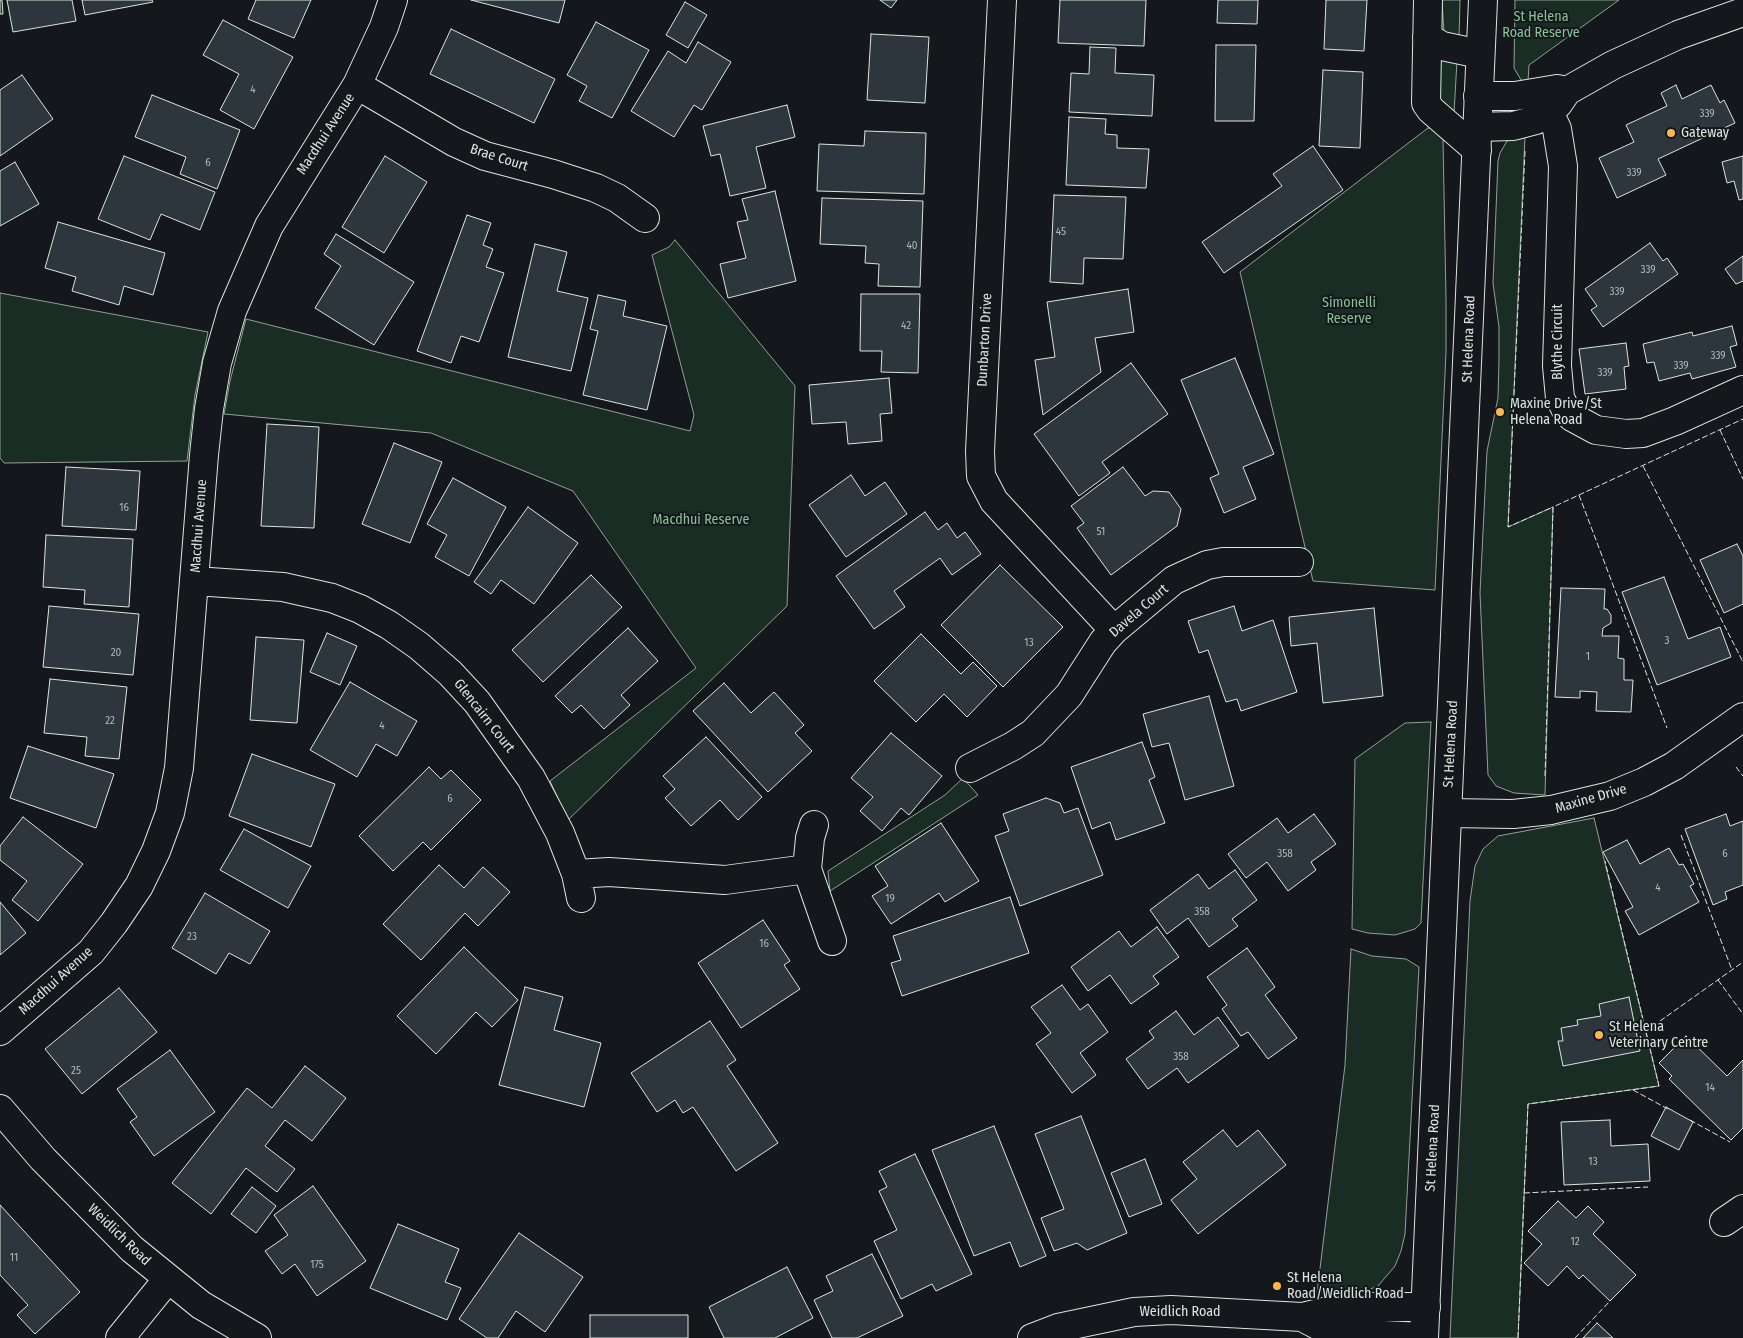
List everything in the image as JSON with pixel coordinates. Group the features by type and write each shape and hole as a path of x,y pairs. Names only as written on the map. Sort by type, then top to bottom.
{"street":[{"name":"Macdhui Avenue","path":"0,1031 91,952 114,923 139,886 156,850 170,813 179,768 209,409 217,364 232,311 269,226 357,85 384,27 393,0"},
{"name":"Dunbarton Drive","path":"1002,0 980,451 981,476 994,501 1114,630"},
{"path":"1428,0 1426,103 1431,110 1477,138 1522,125 1549,112 1568,91 1647,49 1738,20"},
{"name":"St Helena Road","path":"1424,1337 1483,0"},
{"path":"1427,37 1442,46 1480,54"},
{"name":"Brae Court","path":"357,85 454,142 485,156 553,174 596,188 617,198 645,218"},
{"path":"1478,96 1514,96 1557,89 1568,91"},
{"name":"Blythe Circuit","path":"1549,112 1557,129 1563,166 1556,366 1558,385 1565,408 1572,417 1596,430 1626,434 1643,432 1675,422 1743,390"},
{"name":"Davela Court","path":"970,768 1013,746 1033,733 1069,695 1103,642 1114,630 1168,585 1199,568 1224,562 1299,562"},
{"name":"Glencairn Court","path":"195,581 283,587 332,598 360,609 389,625 419,646 477,702 531,778 546,804 578,886 633,872 725,880 807,868"},
{"name":"Maxine Drive","path":"1448,813 1513,814 1551,810 1610,796 1644,782 1674,766 1743,717"},
{"path":"814,825 807,868 832,941"},
{"name":"Weidlich Road","path":"0,1109 43,1159 132,1249 167,1280 201,1305 257,1338"},
{"path":"120,1338 167,1280"},
{"name":"Weidlich Road","path":"1032,1338 1058,1328 1097,1319 1143,1312 1170,1310 1302,1317 1344,1307 1426,1306"},
{"name":"Weidlich Road","path":"1302,1317 1324,1329 1342,1333 1424,1337"}],"green space":[{"path":"1442,0 1460,0 1459,40 1444,33"},
{"name":"St Helena Road Reserve","path":"1515,0 1619,0 1529,65 1528,82 1521,80 1514,68"},
{"path":"1438,58 1457,61 1454,113 1438,100"},
{"name":"Simonelli Reserve","path":"1428,128 1435,128 1443,139 1446,299 1446,352 1435,590 1313,581 1240,272"},
{"path":"1525,136 1508,527 1553,507 1545,795 1514,793 1496,786 1488,775 1480,593 1487,451 1498,398 1499,327 1493,283 1498,161 1507,141"},
{"name":"Macdhui Reserve","path":"675,240 795,386 787,606 568,820 550,781 696,668 573,491 431,433 224,414 230,381 246,319 690,431 694,415 652,255 669,247"},
{"path":"0,293 208,332 195,395 187,461 4,463 0,458"},
{"path":"1431,722 1421,923 1415,929 1395,935 1368,933 1352,929 1355,759 1405,723"},
{"path":"963,778 978,795 830,891 828,871 945,795"},
{"path":"1594,818 1659,1086 1528,1104 1518,1338 1450,1338 1470,901 1475,866 1483,849 1498,836"},
{"path":"1351,949 1372,956 1406,959 1419,967 1405,1234 1395,1266 1378,1286 1358,1294 1317,1293 1345,1065"}],"building":[{"path":"0,0 2,0 3,14 0,14"},
{"path":"7,0 72,0 76,21 13,32"},
{"path":"82,0 152,0 153,2 85,15"},
{"path":"256,0 311,0 294,38 248,19"},
{"path":"471,0 565,0 559,23"},
{"path":"880,0 897,0 891,8"},
{"path":"1060,0 1146,0 1144,46 1058,43"},
{"path":"1218,0 1258,0 1257,24 1217,23"},
{"path":"1326,0 1367,0 1364,51 1324,49"},
{"path":"685,2 707,15 688,48 666,35"},
{"path":"223,20 293,57 254,129 220,110 239,74 203,55"},
{"path":"596,22 649,50 612,118 579,101 587,86 567,75"},
{"path":"451,29 555,79 534,123 430,74"},
{"path":"871,34 929,37 925,103 867,100"},
{"path":"698,42 731,62 702,110 694,105 674,137 631,111 668,51 686,63"},
{"path":"1216,45 1256,45 1254,121 1215,121"},
{"path":"1090,47 1116,48 1115,73 1154,75 1152,116 1069,112 1071,73 1089,74"},
{"path":"1323,70 1363,72 1360,148 1319,146"},
{"path":"22,75 53,119 0,156 0,90"},
{"name":"Gateway","path":"1676,85 1682,99 1711,85 1720,103 1724,100 1735,123 1658,159 1666,175 1617,198 1599,158 1634,142 1626,125 1667,106 1661,93"},
{"path":"152,95 240,130 217,189 180,174 186,157 135,137"},
{"path":"787,105 795,137 756,147 766,188 730,196 720,154 711,156 703,126"},
{"path":"1069,117 1106,119 1105,134 1117,135 1117,148 1149,149 1146,188 1066,185"},
{"path":"865,131 926,133 924,194 817,191 819,144 864,146"},
{"path":"1313,146 1343,190 1224,273 1202,242 1282,186 1273,174"},
{"path":"124,156 215,192 200,230 161,214 150,240 98,219"},
{"path":"385,156 427,182 384,253 342,227"},
{"name":"Gateway","path":"1743,156 1743,199 1739,200 1734,181 1727,183 1722,162"},
{"path":"15,162 39,204 0,226 0,171"},
{"path":"775,191 796,281 728,298 720,264 746,258 737,222 748,220 742,199"},
{"path":"1054,195 1126,197 1123,259 1084,258 1083,284 1050,282"},
{"path":"822,198 923,201 920,287 878,286 879,264 865,263 866,246 820,244"},
{"path":"467,215 491,223 483,245 493,249 486,267 504,273 479,342 461,336 451,363 417,351"},
{"path":"58,222 165,253 153,295 124,286 119,305 72,291 76,277 45,268"},
{"path":"336,234 414,282 374,345 315,308 341,266 324,254"},
{"path":"1650,243 1663,261 1667,258 1678,274 1603,327 1591,310 1597,306 1585,289"},
{"path":"535,244 567,252 557,291 588,298 571,371 508,357"},
{"path":"1743,256 1743,281 1736,284 1725,269"},
{"path":"1128,289 1134,332 1095,338 1101,372 1043,415 1035,360 1055,357 1047,302"},
{"path":"861,294 920,294 918,373 881,372 882,351 860,351"},
{"path":"598,295 626,301 623,316 667,326 647,410 583,395 598,331 590,329"},
{"path":"1732,326 1737,345 1730,347 1736,367 1692,379 1690,373 1659,381 1654,362 1647,363 1643,344 1692,332 1693,336"},
{"path":"1626,343 1629,366 1624,367 1626,389 1585,394 1579,349"},
{"path":"1235,358 1274,454 1243,467 1256,499 1224,513 1210,478 1219,474 1181,380"},
{"path":"1131,363 1168,414 1102,462 1110,473 1079,496 1034,434"},
{"path":"889,378 892,413 880,414 882,441 848,444 846,422 812,424 809,385"},
{"path":"267,424 319,427 314,528 261,526"},
{"path":"394,443 442,462 410,543 362,524"},
{"path":"66,467 140,471 136,530 62,526"},
{"path":"1123,467 1145,496 1153,491 1169,492 1181,509 1177,526 1111,575 1077,528 1084,523 1071,506"},
{"path":"851,475 865,496 885,482 907,514 846,557 809,505"},
{"path":"453,478 506,507 469,576 435,557 447,535 427,524"},
{"path":"528,507 578,543 534,604 501,580 491,594 474,582"},
{"path":"925,512 938,530 947,523 957,538 965,532 981,554 952,575 940,558 894,591 905,607 874,629 836,576"},
{"path":"46,535 133,539 129,607 84,604 85,590 43,587"},
{"path":"1737,544 1743,556 1743,604 1724,613 1700,560"},
{"path":"1000,565 1063,627 1003,687 941,625"},
{"path":"591,575 622,607 543,682 512,650"},
{"path":"1664,577 1688,639 1720,627 1731,657 1657,685 1622,592"},
{"path":"1561,588 1605,589 1604,609 1607,609 1611,615 1611,623 1603,628 1602,636 1619,636 1618,658 1624,659 1624,680 1633,680 1631,712 1596,711 1597,692 1580,691 1580,698 1555,697"},
{"path":"49,606 139,614 133,675 43,667"},
{"path":"1234,606 1242,631 1273,620 1297,692 1241,711 1237,699 1226,702 1208,650 1199,653 1188,621"},
{"path":"1374,608 1383,696 1323,703 1317,643 1291,646 1289,617"},
{"path":"628,628 658,661 621,695 630,705 604,729 581,705 572,713 555,696"},
{"path":"327,633 357,646 340,685 310,672"},
{"path":"921,634 961,674 973,662 997,686 967,717 944,694 916,722 874,681"},
{"path":"256,637 304,640 297,723 250,720"},
{"path":"50,679 127,687 119,759 85,756 87,737 44,733"},
{"path":"350,682 417,721 397,756 376,744 357,777 310,750"},
{"path":"724,683 751,713 774,692 804,725 795,733 812,751 768,792 693,711"},
{"path":"1209,696 1234,786 1185,800 1169,743 1152,747 1143,714"},
{"path":"891,733 942,776 909,815 901,808 882,831 860,811 873,797 851,778"},
{"path":"706,737 762,797 738,820 720,800 691,826 665,798 675,789 663,776"},
{"path":"1142,742 1155,777 1149,780 1165,823 1116,840 1110,822 1092,829 1071,767"},
{"path":"28,746 114,774 96,828 10,798"},
{"path":"252,754 335,784 311,847 229,816"},
{"path":"429,767 441,779 451,770 481,800 431,850 423,842 393,871 359,836"},
{"path":"1046,798 1060,803 1064,813 1078,808 1103,875 1020,906 995,836 1009,831 1003,814"},
{"path":"1314,814 1336,844 1311,862 1316,870 1288,891 1267,862 1246,878 1228,854 1277,818 1288,833"},
{"path":"1726,814 1730,826 1743,821 1743,885 1725,892 1727,899 1713,905 1685,829"},
{"path":"23,817 83,864 38,921 12,900 27,881 0,860 0,846"},
{"path":"941,823 979,881 945,902 939,893 891,924 872,896 888,886 875,866"},
{"path":"244,829 311,866 288,908 220,870"},
{"path":"1627,840 1640,864 1669,848 1679,865 1683,864 1694,884 1690,886 1699,902 1639,935 1625,911 1633,907 1603,852"},
{"path":"439,865 464,888 483,867 510,892 478,926 465,913 421,960 383,924"},
{"path":"1235,870 1257,900 1232,919 1238,926 1209,947 1188,918 1167,934 1150,910 1198,874 1209,889"},
{"path":"205,893 270,931 250,964 229,953 216,974 172,948"},
{"path":"1010,897 1029,953 902,996 891,963 901,960 893,936"},
{"path":"0,902 26,933 0,955"},
{"path":"763,920 790,961 784,965 800,989 741,1028 698,963"},
{"path":"1157,927 1179,957 1153,976 1159,984 1131,1004 1110,975 1088,991 1071,967 1119,931 1131,947"},
{"path":"464,947 518,1000 492,1027 476,1012 436,1054 397,1016"},
{"path":"1247,948 1275,987 1265,995 1297,1038 1268,1059 1248,1032 1241,1036 1222,1009 1227,1005 1207,977"},
{"path":"1062,985 1080,1010 1088,1004 1108,1032 1080,1053 1096,1075 1072,1093 1036,1044 1051,1033 1031,1007"},
{"path":"525,987 563,997 554,1030 601,1043 584,1107 499,1085"},
{"path":"119,988 157,1032 82,1094 45,1049"},
{"name":"St Helena Veterinary Centre","path":"1629,997 1640,1051 1563,1066 1558,1041 1563,1041 1561,1028 1578,1025 1577,1020 1601,1016 1599,1004"},
{"path":"1176,1011 1194,1035 1218,1017 1239,1046 1188,1083 1177,1068 1148,1089 1126,1059 1154,1038 1149,1031"},
{"path":"710,1021 736,1060 727,1066 778,1143 736,1171 693,1107 683,1113 675,1100 657,1112 631,1073"},
{"path":"1686,1036 1727,1076 1743,1060 1743,1128 1731,1140 1669,1079 1672,1076 1659,1063"},
{"path":"170,1050 215,1112 154,1156 130,1122 137,1117 117,1089"},
{"path":"305,1066 346,1098 312,1141 285,1120 265,1146 295,1169 277,1192 246,1168 211,1214 172,1183 247,1088 272,1108"},
{"path":"1666,1107 1693,1122 1679,1150 1651,1136"},
{"path":"1081,1116 1127,1233 1087,1250 1077,1243 1054,1251 1041,1218 1064,1209 1035,1134"},
{"path":"1610,1120 1611,1146 1648,1144 1650,1181 1564,1185 1561,1122"},
{"path":"994,1126 1046,1256 1020,1267 1010,1242 974,1256 932,1150"},
{"path":"1223,1130 1237,1147 1258,1130 1286,1165 1198,1234 1171,1200 1197,1179 1183,1162"},
{"path":"915,1154 972,1274 936,1291 932,1284 901,1299 874,1241 897,1230 879,1191 887,1187 879,1171"},
{"path":"1145,1159 1162,1204 1129,1217 1111,1173"},
{"path":"313,1186 366,1261 317,1296 295,1264 282,1274 265,1251 288,1235 274,1215"},
{"path":"252,1187 276,1206 256,1233 231,1214"},
{"path":"1558,1201 1576,1218 1588,1206 1604,1222 1593,1234 1636,1275 1610,1301 1583,1275 1579,1279 1567,1266 1548,1286 1524,1263 1542,1244 1528,1231"},
{"path":"0,1205 80,1292 35,1334 17,1315 28,1305 0,1275"},
{"path":"398,1224 459,1249 445,1282 461,1288 447,1320 370,1288"},
{"path":"519,1233 583,1277 545,1332 516,1311 498,1338 487,1338 459,1319"},
{"path":"872,1254 903,1316 857,1338 832,1338 814,1300 833,1291 826,1276"},
{"path":"787,1267 813,1318 775,1338 724,1338 709,1307"},
{"path":"590,1315 688,1315 688,1338 590,1338"},
{"path":"1597,1323 1613,1338 1583,1338"}],"fence":[{"path":"1525,151 1508,527 1553,507"},
{"path":"1545,776 1553,507 1743,419"},
{"path":"1720,430 1743,479"},
{"path":"1643,466 1743,662"},
{"path":"1579,495 1667,728"},
{"path":"1736,767 1743,776"},
{"path":"1681,835 1732,970"},
{"path":"1518,1338 1528,1104 1659,1086 1605,861"},
{"path":"1646,1031 1743,962"},
{"path":"1718,980 1743,1014"},
{"path":"1633,1090 1668,1109"},
{"path":"1690,1120 1730,1142"},
{"path":"1524,1193 1648,1187"},
{"path":"1575,1338 1610,1301"}],"place":[{"name":"Gateway","path":"1671,133"},
{"name":"Maxine Drive/St Helena Road","path":"1500,412"},
{"name":"St Helena Veterinary Centre","path":"1599,1035"},
{"name":"St Helena Road/Weidlich Road","path":"1277,1286"}]}
